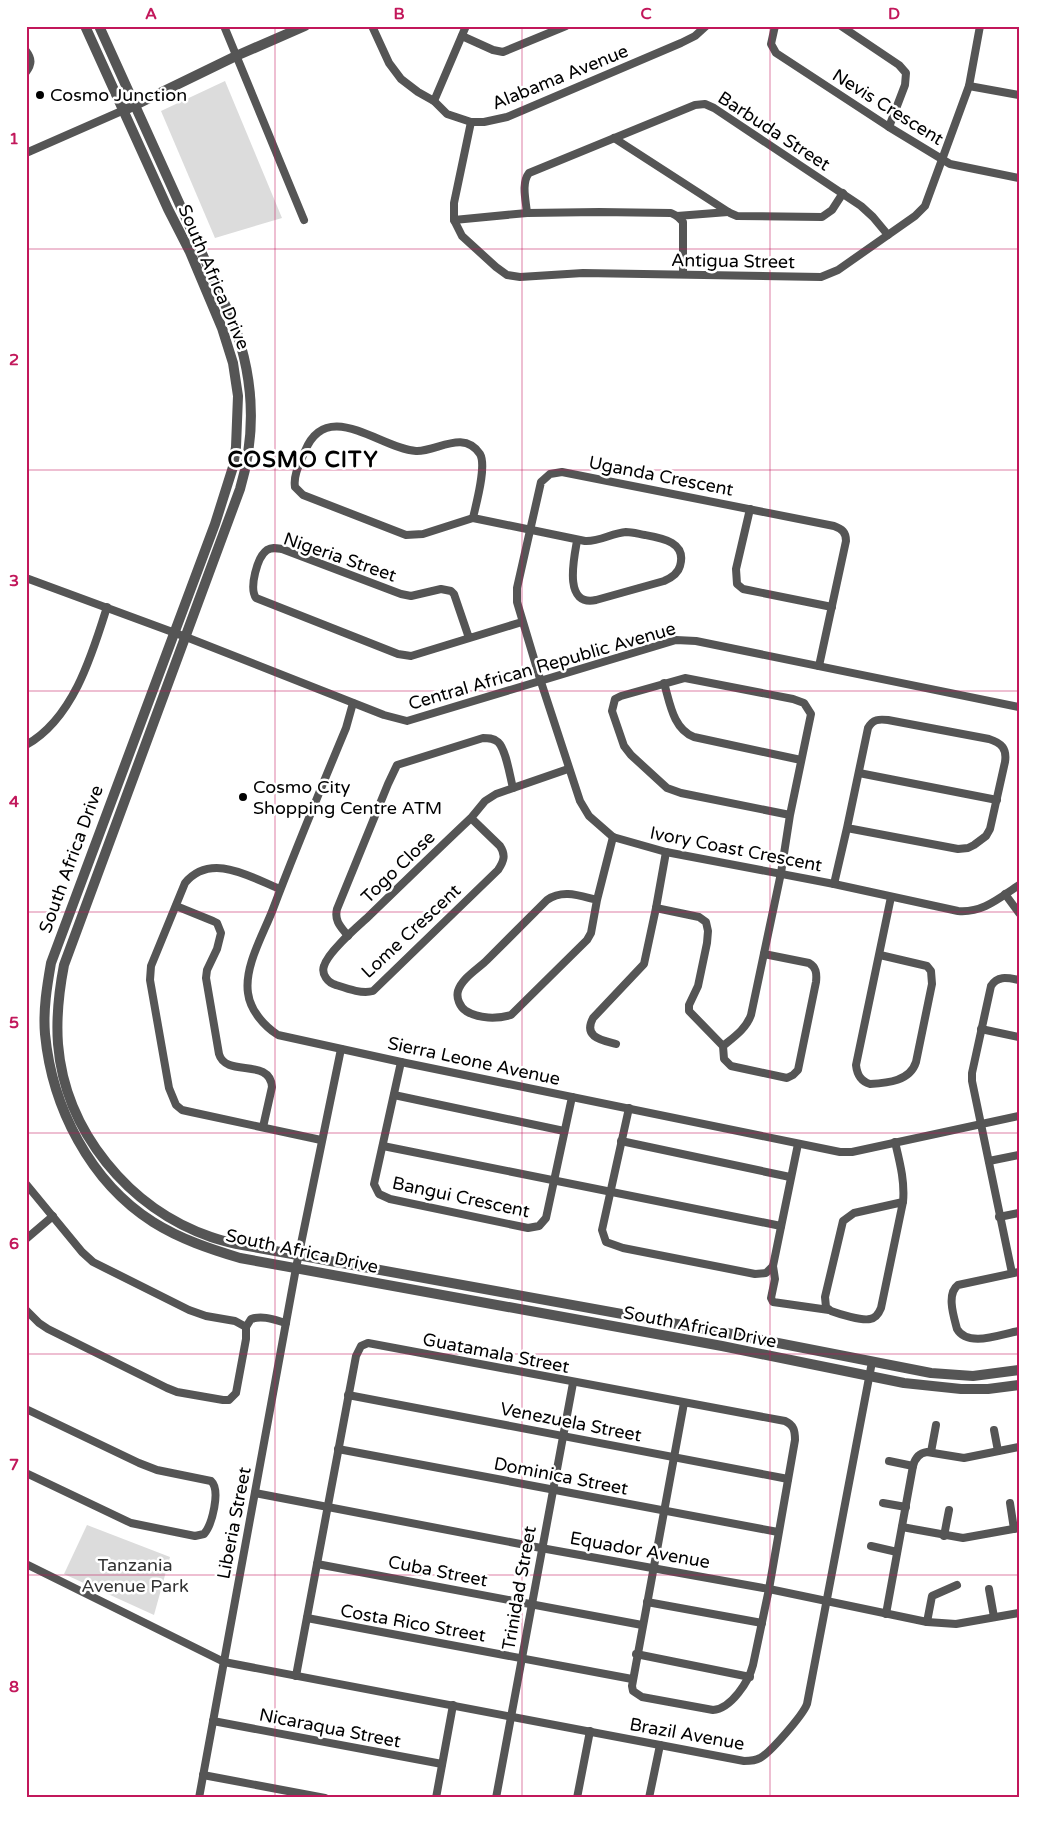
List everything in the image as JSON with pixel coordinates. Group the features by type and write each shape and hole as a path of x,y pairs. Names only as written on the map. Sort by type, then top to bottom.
{"street":[{"name":"South Africa Drive","path":"85,26 168,209 190,252 222,328 233,363 238,396 238,432 233,467 215,524 51,963 46,989 45,1033 49,1063 56,1091 65,1117 98,1172 114,1190 144,1216 173,1233 203,1246 240,1258 722,1346 904,1383 949,1389 988,1389 1019,1384"},
{"name":"South Africa Drive","path":"99,26 234,322 243,350 250,383 251,434 245,473 64,964 58,1014 58,1044 63,1076 69,1097 83,1128 101,1156 113,1172 156,1208 177,1221 211,1237 237,1244 300,1254 931,1373 965,1376 990,1375 1019,1370"},
{"path":"224,26 304,220"},
{"path":"26,152 124,110 236,56 305,26"},
{"name":"Alabama Avenue","path":"372,26 394,71 408,85 434,101 447,114 471,122 493,120 518,113 688,40 706,26"},
{"path":"434,101 466,26"},
{"path":"462,36 493,50 503,52 566,26"},
{"name":"Nevis Crescent","path":"775,26 771,41 776,53 889,127 952,164 1019,178"},
{"path":"840,26 899,65 906,73 905,86 889,127"},
{"name":"Antigua Street","path":"454,220 462,236 496,267 511,276 583,273 821,278 838,270 922,210 943,159 969,86 980,26"},
{"path":"26,51 31,63 26,72"},
{"path":"969,86 1019,95"},
{"name":"Barbuda Street","path":"527,213 525,184 526,177 530,173 695,105 705,104 843,193 868,211 888,235"},
{"path":"471,122 454,202 454,220 527,213 667,213 678,216 728,212"},
{"path":"614,138 728,212 741,216 818,218 828,213 843,193"},
{"path":"678,216 684,226 683,274"},
{"path":"473,518 483,462 478,452 465,444 448,443 426,450 415,451 339,426 316,434 308,443 295,477 295,488 303,495 406,535 422,534 473,518 577,540 596,541 628,532 662,539 676,546 680,555 680,566 675,574 664,581 587,601 578,595 573,580 572,565 577,540"},
{"name":"Uganda Crescent","path":"541,682 522,622 517,593 542,482 550,474 558,472 834,526 844,532 846,542 819,666"},
{"path":"750,509 736,569 737,584 743,589 832,607"},
{"name":"Nigeria Street","path":"470,638 454,594 446,589 411,596 401,594 282,549 268,549 260,559 252,586 252,593 256,598 398,654 411,656 470,638 522,622"},
{"name":"Central African Republic Avenue","path":"26,578 186,637 391,718 407,721 676,640 696,641 1019,707"},
{"path":"26,745 44,733 70,700 88,664 107,607"},
{"path":"723,1046 736,1036 748,1022 781,873 790,815 811,714 804,703 792,699 685,678 615,699 612,711 624,746 631,755 667,788 790,815"},
{"name":"Ivory Coast Crescent","path":"541,682 568,769 585,810 613,837 666,852 781,873 968,912 980,910 1019,885"},
{"path":"664,683 676,722 686,734 694,738 801,760"},
{"name":"Sierra Leone Avenue","path":"353,703 346,728 251,965 248,984 250,1000 260,1020 278,1035 798,1144 845,1152 1019,1116"},
{"path":"834,884 870,724 876,720 888,720 989,739 1000,743 1005,752 1005,762 988,833 974,845 964,849 951,848 847,828"},
{"path":"348,936 337,922 336,916 397,765 483,738 491,738 502,747 513,788"},
{"name":"Togo Close","path":"348,936 471,818 485,801 496,794 568,769"},
{"path":"859,773 996,800"},
{"name":"Lome Crescent","path":"348,936 327,959 323,967 324,975 334,985 363,992 374,991 491,877 503,862 503,852 500,846 471,818"},
{"path":"597,900 564,893 555,894 547,900 464,982 458,990 457,996 463,1009 470,1013 490,1018 501,1018 511,1015 587,940 591,933 597,900 613,837"},
{"path":"616,1044 595,1036 591,1033 589,1024 644,964 666,852"},
{"path":"280,889 233,870 218,867 201,871 190,878 185,884 153,959 150,972 169,1088 176,1105 182,1110 321,1140"},
{"path":"1005,894 1019,913"},
{"path":"880,955 927,966 931,971 932,984 913,1070 907,1076 900,1079 870,1084 861,1079 856,1073 856,1065 891,897"},
{"path":"176,906 213,921 219,927 221,933 206,978 218,1054 226,1064 259,1070 268,1076 272,1087 263,1127"},
{"path":"656,908 699,917 706,922 708,930 707,943 698,986 690,1000 689,1011 723,1046 724,1059 727,1064 735,1068 787,1078 798,1070 816,982 816,970 808,962 764,954"},
{"path":"1019,980 997,978 992,983 972,1076 999,1217 1015,1272 958,1285 953,1290 952,1298 957,1329 967,1338 978,1339 1019,1330"},
{"path":"981,1029 1019,1037"},
{"name":"Liberia Street","path":"198,1798 296,1268 341,1049"},
{"name":"Bangui Crescent","path":"401,1062 374,1184 375,1189 383,1196 528,1228 539,1226 546,1218 572,1097"},
{"path":"394,1095 564,1131"},
{"path":"629,1108 602,1230 606,1242 755,1274 766,1273 773,1266"},
{"path":"621,1141 790,1177"},
{"path":"798,1144 773,1266 775,1279 771,1298 772,1302 829,1310 867,1320 877,1315 880,1308 903,1202 904,1185 895,1142"},
{"path":"383,1146 780,1226"},
{"path":"988,1161 1019,1155"},
{"path":"26,1184 82,1252 93,1262 189,1310 206,1316 235,1321 246,1327"},
{"path":"829,1310 825,1297 842,1221 854,1213 903,1202"},
{"path":"999,1217 1019,1213"},
{"path":"26,1239 53,1216"},
{"path":"26,1310 48,1329 167,1388 177,1392 223,1400 229,1400 236,1393 247,1333 246,1327 251,1318 263,1317 286,1323"},
{"name":"Guatamala Street","path":"296,1676 326,1507 356,1356 361,1346 368,1343 573,1383 785,1421 791,1424 794,1428 794,1440 788,1479 769,1588 750,1677"},
{"name":"Brazil Avenue","path":"26,1564 224,1662 744,1761 756,1760 763,1756 800,1716 805,1709 810,1693 872,1362"},
{"name":"Trinidad Street","path":"496,1798 573,1383"},
{"name":"Venezuela Street","path":"348,1396 788,1479"},
{"path":"636,1654 750,1677 724,1707 713,1710 642,1697 633,1691 632,1679 636,1654 684,1403"},
{"path":"26,1409 139,1464 211,1482 216,1488 216,1493 210,1524 204,1534 194,1536 131,1523 26,1472"},
{"path":"931,1452 936,1425"},
{"path":"994,1430 998,1451"},
{"path":"886,1614 913,1466 919,1455 931,1452 964,1458 1019,1447"},
{"name":"Dominica Street","path":"338,1449 663,1512 778,1532"},
{"path":"889,1461 913,1466"},
{"name":"Equador Avenue","path":"255,1493 542,1548 769,1588 927,1622 956,1624 1019,1613"},
{"path":"883,1503 906,1507"},
{"path":"902,1527 944,1536 967,1538 1016,1529 1010,1503"},
{"path":"944,1536 949,1510"},
{"path":"871,1546 897,1552"},
{"name":"Cuba Street","path":"316,1564 642,1625"},
{"path":"927,1622 932,1596 957,1585"},
{"path":"989,1589 994,1617"},
{"path":"647,1602 762,1623"},
{"name":"Costa Rico Street","path":"307,1618 632,1679"},
{"path":"436,1798 454,1705"},
{"name":"Nicaraqua Street","path":"213,1722 442,1764"},
{"path":"577,1798 590,1731"},
{"path":"649,1798 660,1745"},
{"path":"203,1774 325,1798"}],"green space":[{"path":"225,81 282,218 215,238 161,111"},
{"name":"Tanzania Avenue Park","path":"87,1525 170,1557 154,1615 64,1574"}],"place":[{"name":"Cosmo Junction","path":"40,95"},
{"name":"Cosmo City Shopping Centre ATM","path":"243,797"}],"district":[{"name":"COSMO CITY","path":"303,460"}]}
